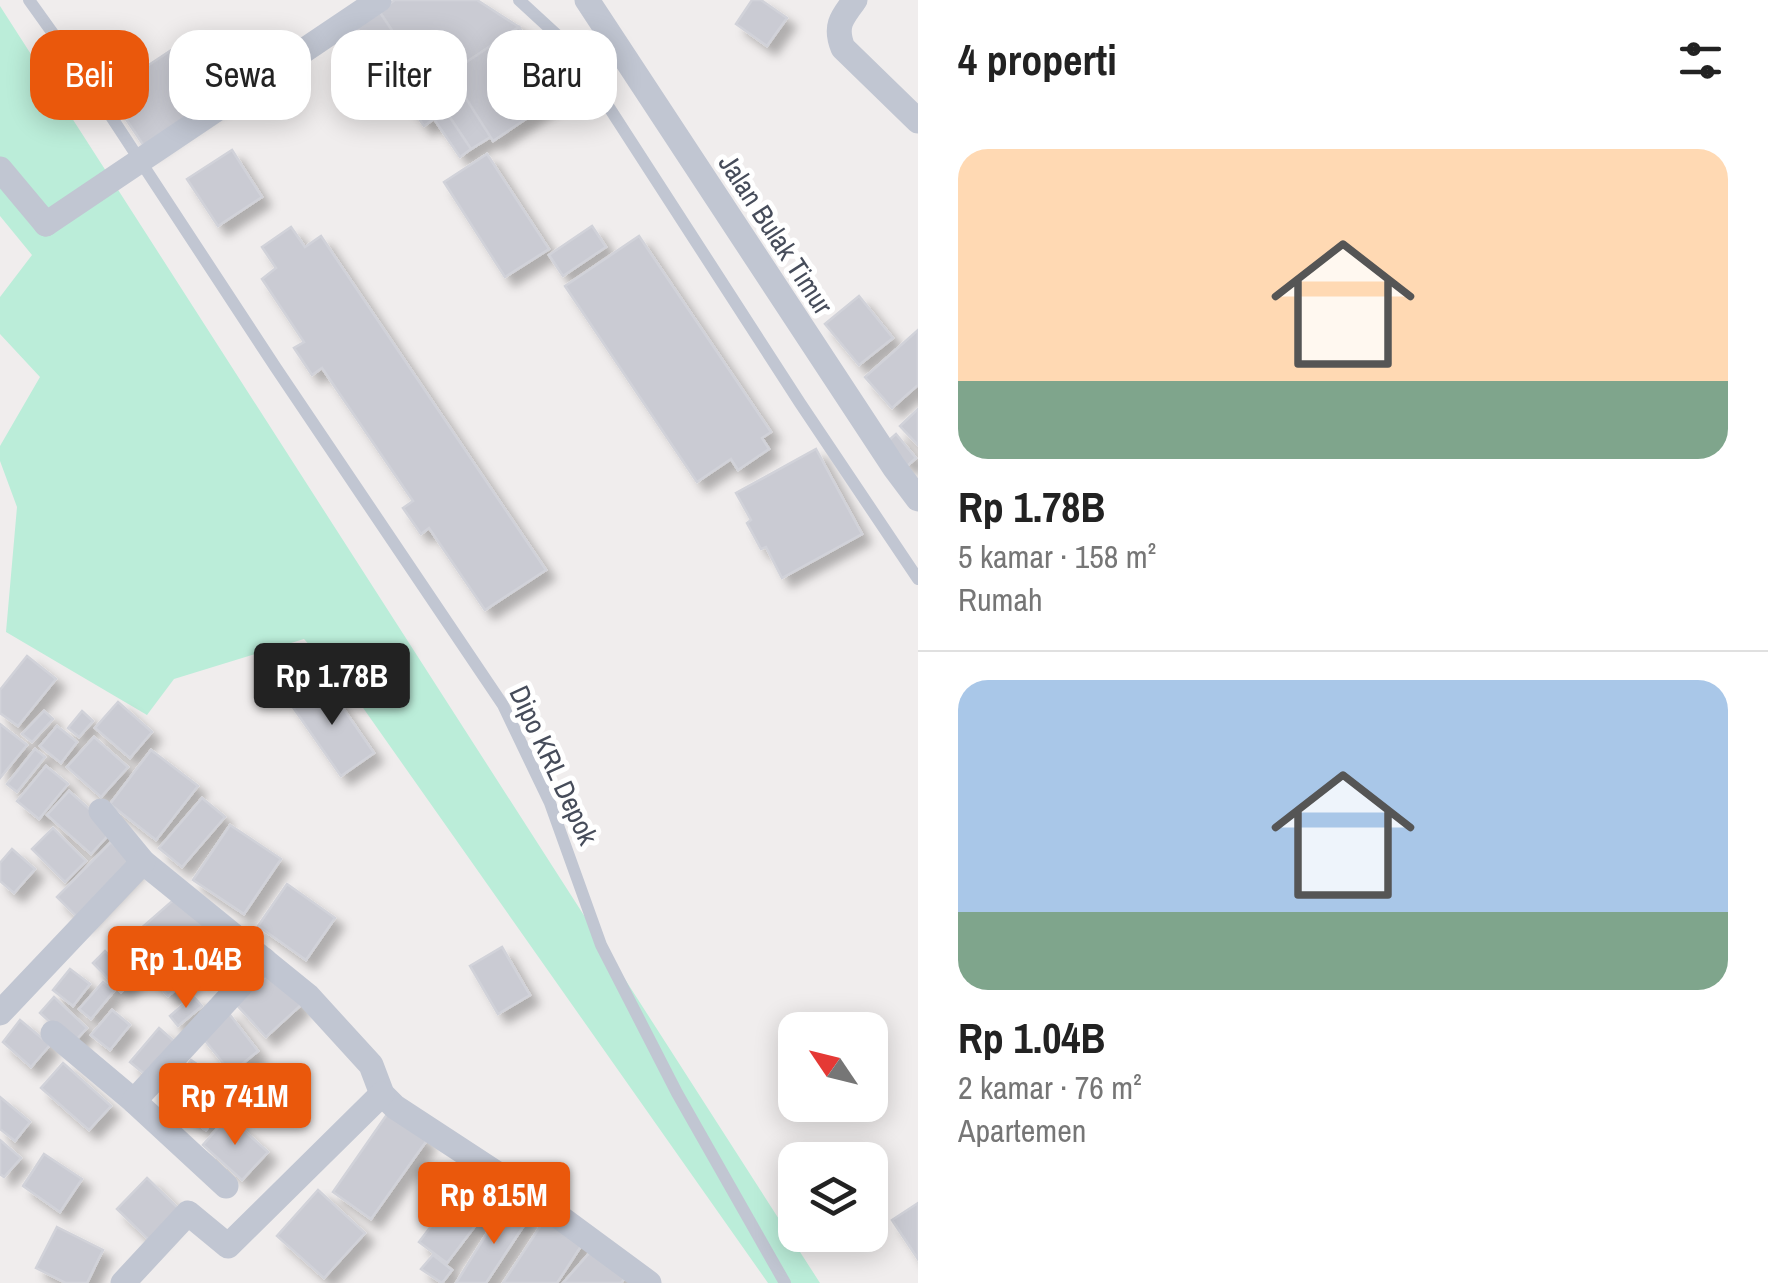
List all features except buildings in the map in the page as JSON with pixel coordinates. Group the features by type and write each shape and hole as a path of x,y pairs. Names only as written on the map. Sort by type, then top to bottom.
{"street":[{"path":"0,170 46,224 379,0"},
{"name":"Jalan Bulak Timur","path":"587,0 918,500"},
{"path":"855,0 838,22 843,48 918,122"},
{"path":"101,811 143,862 308,996 371,1066 382,1094 649,1283"},
{"path":"0,1013 143,862"},
{"path":"134,1101 264,960"},
{"path":"52,1033 134,1101 226,1186"},
{"path":"123,1283 188,1213 228,1246 382,1094"}],"lane":[{"name":"Dipo KRL Depok","path":"29,0 503,705 550,803 601,945 676,1093 785,1283"},
{"path":"519,0 570,46 918,579"}],"green space":[{"path":"0,6 30,53 30,120 73,120 778,1218 778,1252 800,1252 820,1283 768,1283 354,695 304,639 174,679 147,715 6,632 17,507 0,461 0,446 40,377 0,334 0,297 32,255 0,216"}]}
